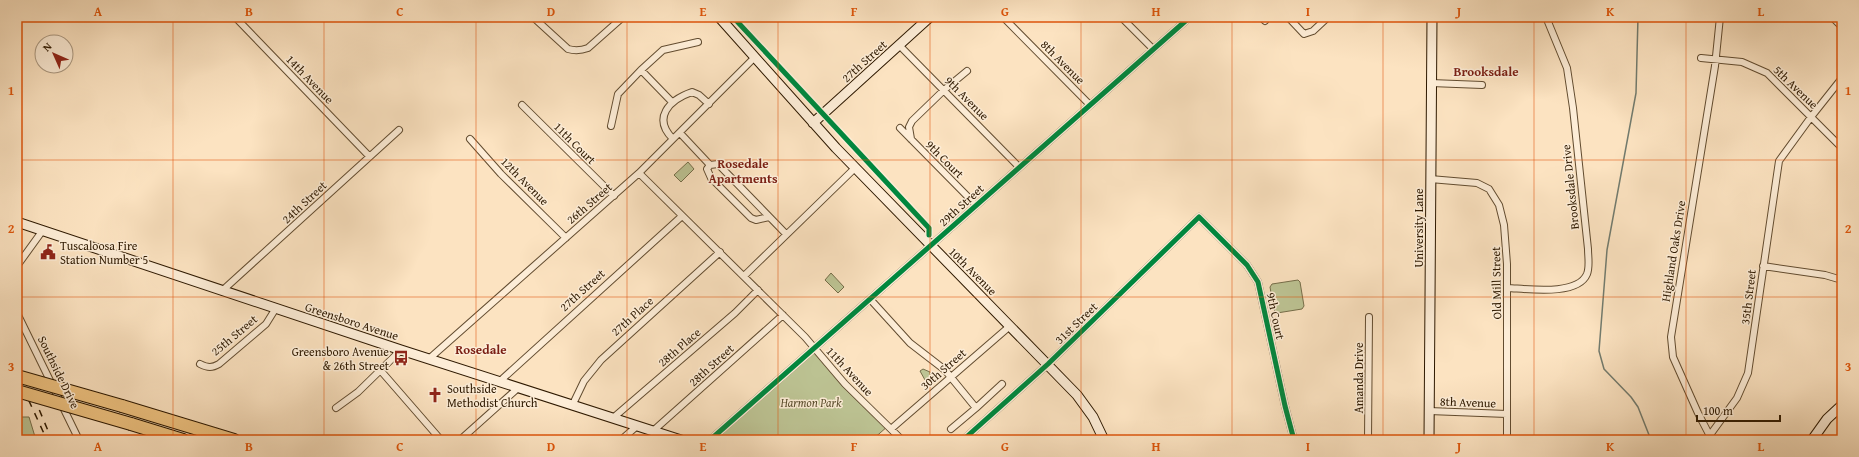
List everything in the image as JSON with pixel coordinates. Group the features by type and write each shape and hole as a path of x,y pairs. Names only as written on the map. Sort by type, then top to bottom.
{"highway":[{"path":"17,376 234,440"},
{"path":"17,391 183,440"}],"main road":[{"name":"10th Avenue","path":"719,17 855,168 1048,364 1086,406 1104,440"},
{"name":"27th Street","path":"813,123 930,17"},
{"name":"University Lane","path":"1429,440 1432,17"},
{"name":"Greensboro Avenue","path":"17,222 401,350 430,358 572,406 681,440"},
{"path":"1812,440 1827,420 1842,405"}],"street":[{"name":"14th Avenue","path":"235,17 370,156"},
{"path":"533,17 568,49 582,51 588,48 623,17"},
{"name":"8th Avenue","path":"1003,17 1090,105"},
{"path":"1121,17 1153,49"},
{"name":"29th Street","path":"710,440 931,245 975,204 1190,17"},
{"path":"1288,17 1304,34 1313,31 1328,17"},
{"name":"Brooksdale Drive","path":"1508,288 1570,288 1582,281 1589,269 1570,88 1565,62 1546,17"},
{"path":"1716,58 1720,17"},
{"path":"1832,17 1842,27"},
{"path":"611,126 618,94 641,70 663,50 698,42"},
{"name":"9th Avenue","path":"898,45 1019,167"},
{"name":"26th Street","path":"430,358 639,173 755,57"},
{"name":"5th Avenue","path":"1700,58 1716,58 1749,64 1767,73 1842,148"},
{"name":"Highland Oaks Drive","path":"1711,437 1698,413 1674,357 1671,337 1716,58"},
{"path":"641,70 672,102"},
{"path":"911,140 909,127 912,121 944,90 967,71"},
{"path":"1811,116 1842,78"},
{"path":"1431,83 1482,85"},
{"path":"673,139 666,131 663,118 672,102 682,95 692,92 699,95 709,104"},
{"name":"11th Court","path":"522,105 614,196"},
{"name":"35th Street","path":"1711,437 1737,398 1748,373 1777,167 1782,154 1811,116"},
{"name":"9th Court","path":"900,128 975,204"},
{"name":"24th Street","path":"223,290 399,130"},
{"path":"680,133 710,165"},
{"name":"12th Avenue","path":"470,139 501,174 566,238"},
{"path":"710,165 718,164 786,234"},
{"path":"710,165 707,169 711,178 751,218 756,220 769,217"},
{"path":"744,276 855,168"},
{"path":"639,173 758,290"},
{"name":"Old Mill Street","path":"1430,179 1477,183 1489,189 1499,206 1504,225 1508,288 1507,440"},
{"name":"27th Street","path":"499,382 682,216"},
{"name":"9th Court","path":"1199,217 1247,264 1258,282 1285,406 1294,440"},
{"name":"31st Street","path":"963,440 1048,364 1199,217"},
{"path":"17,266 43,230"},
{"name":"27th Place","path":"572,406 584,381 601,360 720,252"},
{"path":"1763,266 1825,275 1842,280"},
{"name":"11th Avenue","path":"758,290 814,348 845,384 902,440"},
{"name":"28th Place","path":"613,418 736,313 758,290"},
{"path":"870,299 910,343 933,359 951,377 976,408"},
{"name":"25th Street","path":"200,364 206,367 213,367 219,364 266,324 276,308"},
{"name":"Southside Drive","path":"17,314 79,440"},
{"name":"28th Street","path":"653,431 783,315"},
{"name":"Amanda Drive","path":"1368,440 1369,317"},
{"name":"30th Street","path":"891,429 1010,326"},
{"path":"336,408 381,371 401,350"},
{"path":"381,371 441,440"},
{"path":"951,429 1002,384"},
{"path":"460,440 518,388"},
{"name":"8th Avenue","path":"1429,411 1507,414"},
{"path":"621,440 637,426"}],"green space":[{"path":"688,162 694,169 681,182 674,175"},
{"path":"831,273 844,287 838,293 825,280"},
{"path":"1298,280 1300,282 1304,306 1302,309 1277,313 1274,310 1270,287 1272,284"},
{"name":"Harmon Park","path":"814,348 888,426 872,440 711,440"},
{"path":"923,369 930,372 931,379 925,380 920,371"},
{"path":"17,417 29,417 36,440 17,440"}],"waterway":[{"path":"1638,17 1636,93 1607,250 1599,351 1604,369 1631,397 1638,407 1651,440"}],"railway":[{"path":"17,375 47,440"},
{"path":"34,397 51,438"}],"cycle path":[{"path":"733,17 929,228 929,235"},
{"path":"710,440 1190,17"},
{"path":"963,440 1048,364 1199,217 1247,265 1258,282 1285,406 1294,440"}],"place":[{"name":"Tuscaloosa Fire Station Number 5","path":"48,252"},
{"name":"Greensboro Avenue & 26th Street","path":"401,358"},
{"name":"Southside Methodist Church","path":"435,395"}],"district":[{"name":"Brooksdale","path":"1486,71"},
{"name":"Rosedale Apartments","path":"743,170"},
{"name":"Rosedale","path":"481,349"}]}
